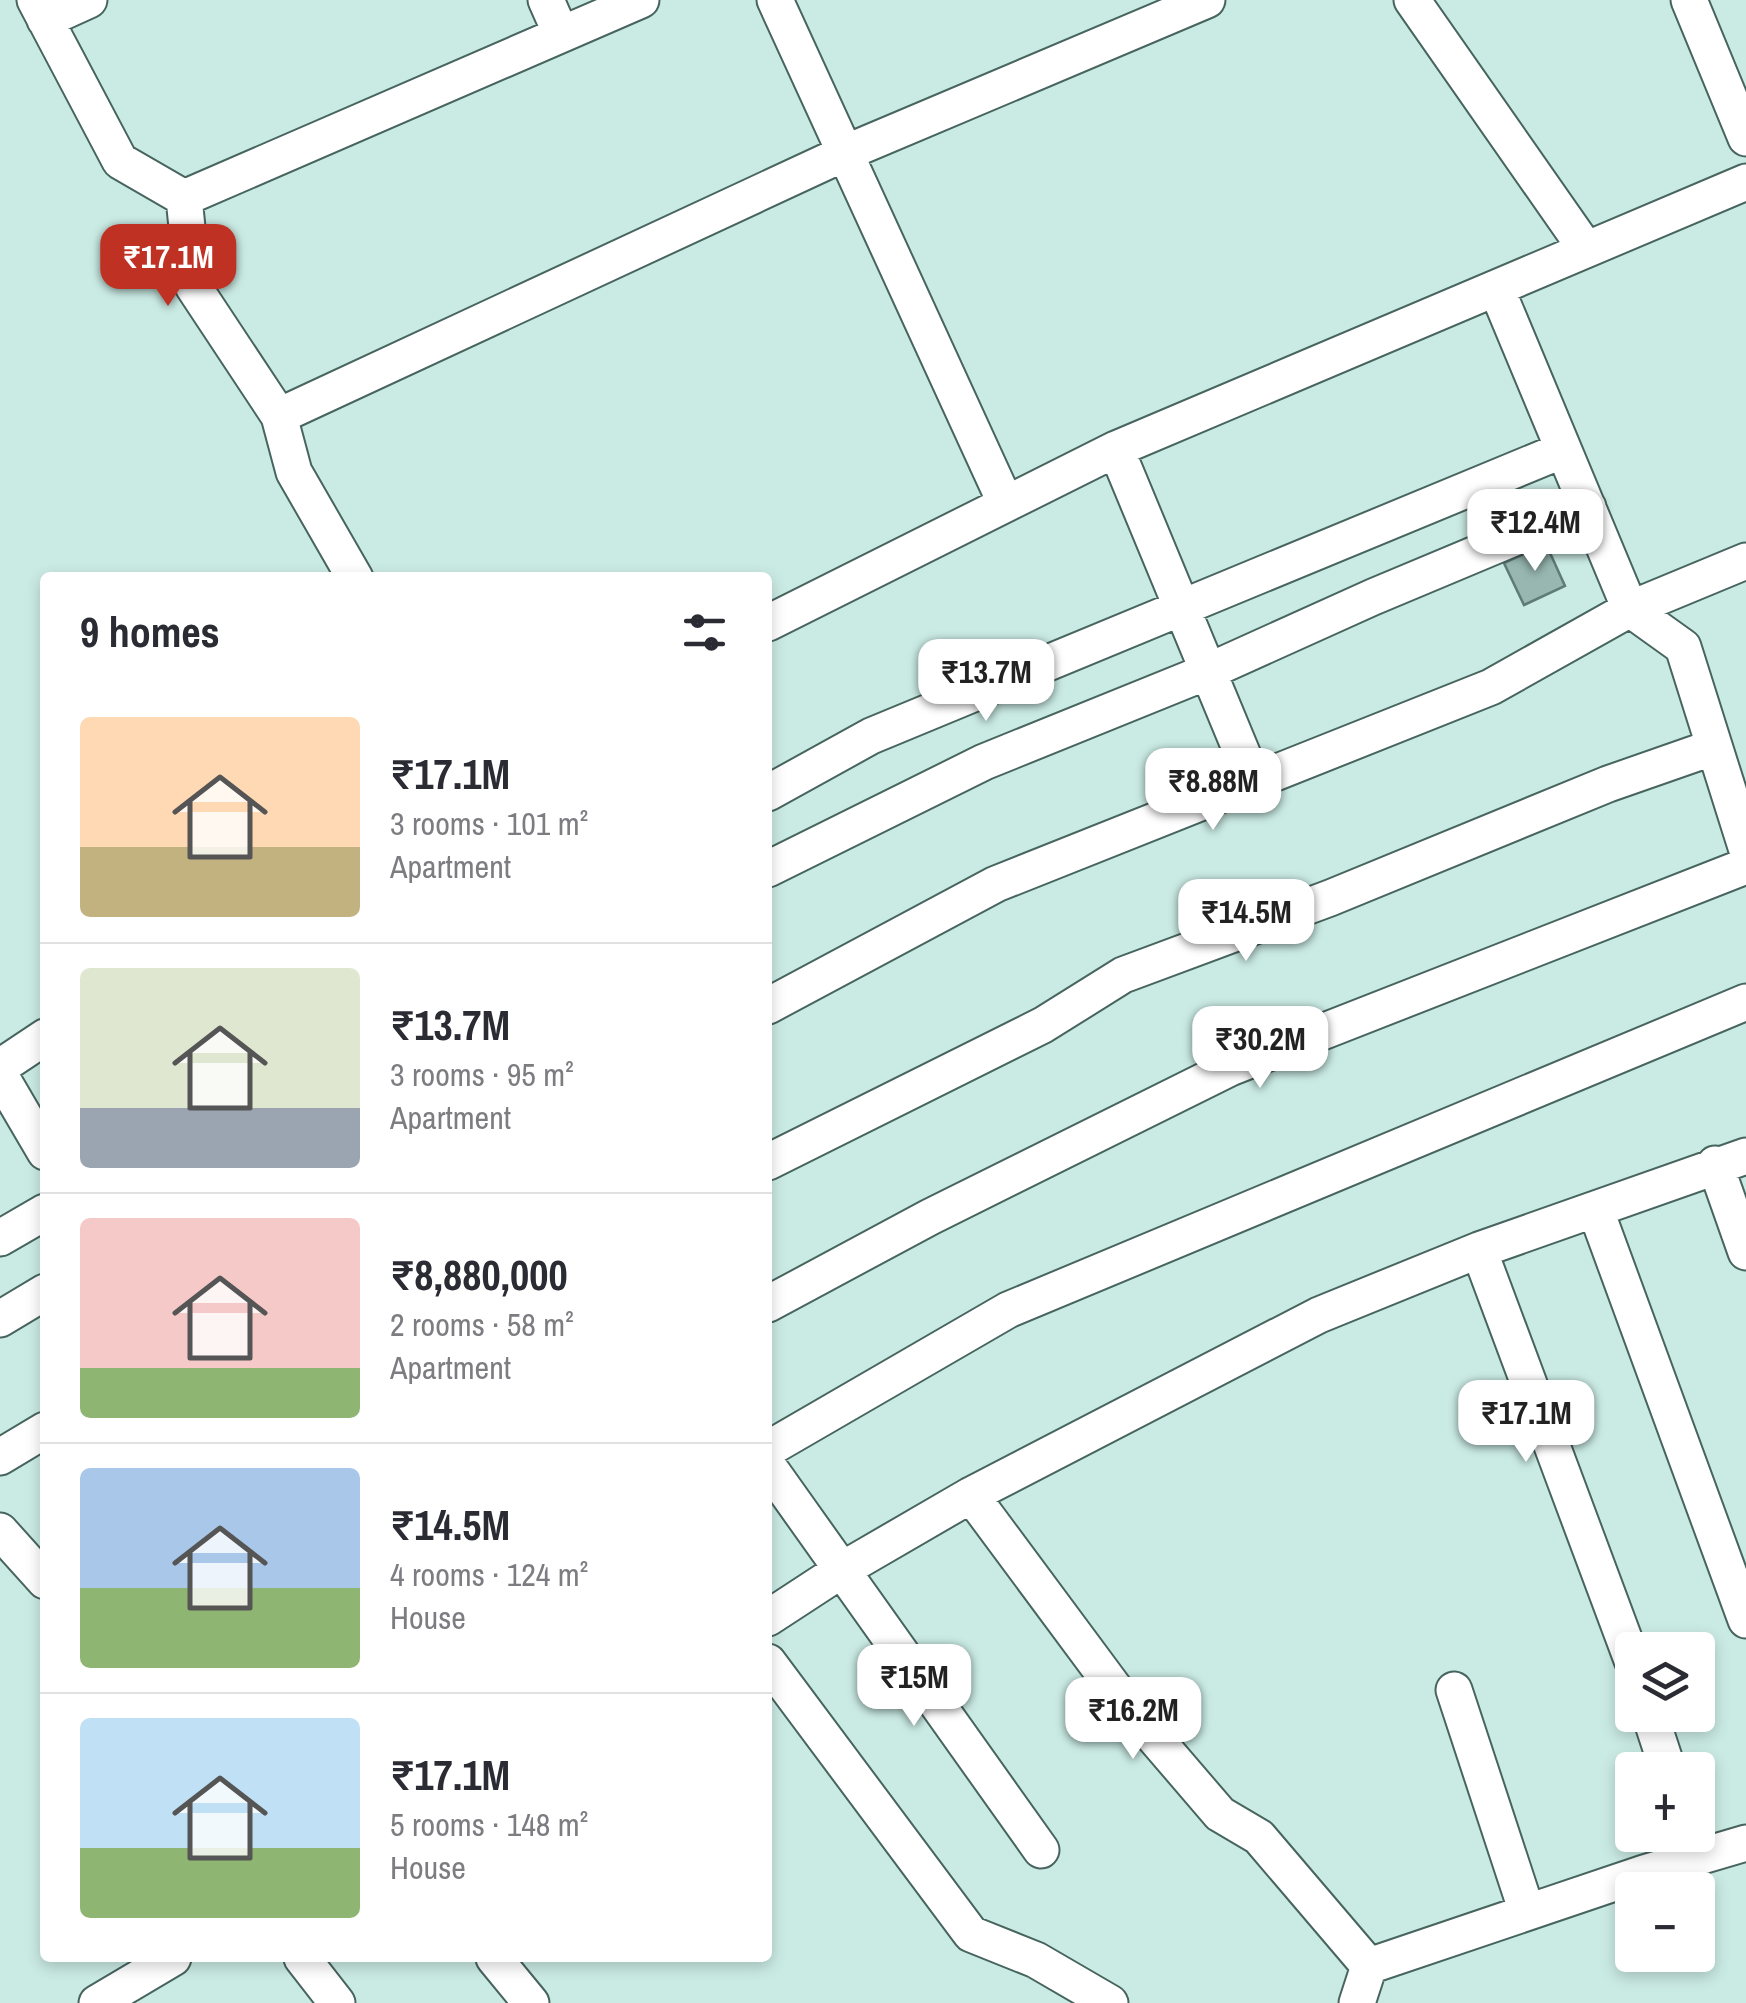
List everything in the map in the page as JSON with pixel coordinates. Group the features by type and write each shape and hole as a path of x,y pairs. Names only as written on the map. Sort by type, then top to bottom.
{"street":[{"path":"89,0 40,10 120,161 184,198"},
{"path":"546,0 561,34"},
{"path":"184,198 640,0"},
{"path":"776,0 1006,504"},
{"path":"279,416 846,154 1207,0"},
{"path":"1412,0 1586,250"},
{"path":"1689,0 1746,138"},
{"path":"772,621 1116,449 1746,182"},
{"path":"184,198 193,286 279,416 294,472 352,572"},
{"path":"1496,290 1630,609 1683,646 1746,847"},
{"path":"1116,449 1254,782"},
{"path":"772,791 871,736 1563,450"},
{"path":"772,867 984,762 1209,671 1373,597 1588,508"},
{"path":"772,1004 996,884 1491,687 1630,609 1746,562"},
{"path":"772,1160 1044,1025 1123,975 1330,898 1608,784 1714,747"},
{"path":"772,1302 930,1217 1230,1068 1746,866"},
{"path":"772,1447 1008,1310 1746,1002"},
{"path":"0,1067 40,1040"},
{"path":"0,1075 40,1143"},
{"path":"772,1615 840,1570 971,1495 1319,1315 1479,1250 1731,1160 1746,1252"},
{"path":"1596,1211 1746,1620"},
{"path":"0,1238 40,1215"},
{"path":"1479,1250 1622,1632"},
{"path":"0,1318 40,1295"},
{"path":"0,1457 40,1433"},
{"path":"772,1472 1041,1850"},
{"path":"971,1495 1129,1708 1220,1814 1259,1837 1369,1966"},
{"path":"0,1531 40,1575"},
{"path":"772,1667 971,1934 1036,1960 1110,2003"},
{"path":"1454,1690 1527,1912"},
{"path":"1715,1845 1746,1843"},
{"path":"1369,1966 1527,1912 1678,1852"},
{"path":"97,2003 166,1962"},
{"path":"305,1962 338,2003"},
{"path":"497,1962 530,2003"},
{"path":"1357,2003 1369,1966"}],"building":[{"path":"1546,544 1565,586 1524,605 1504,563"}]}
